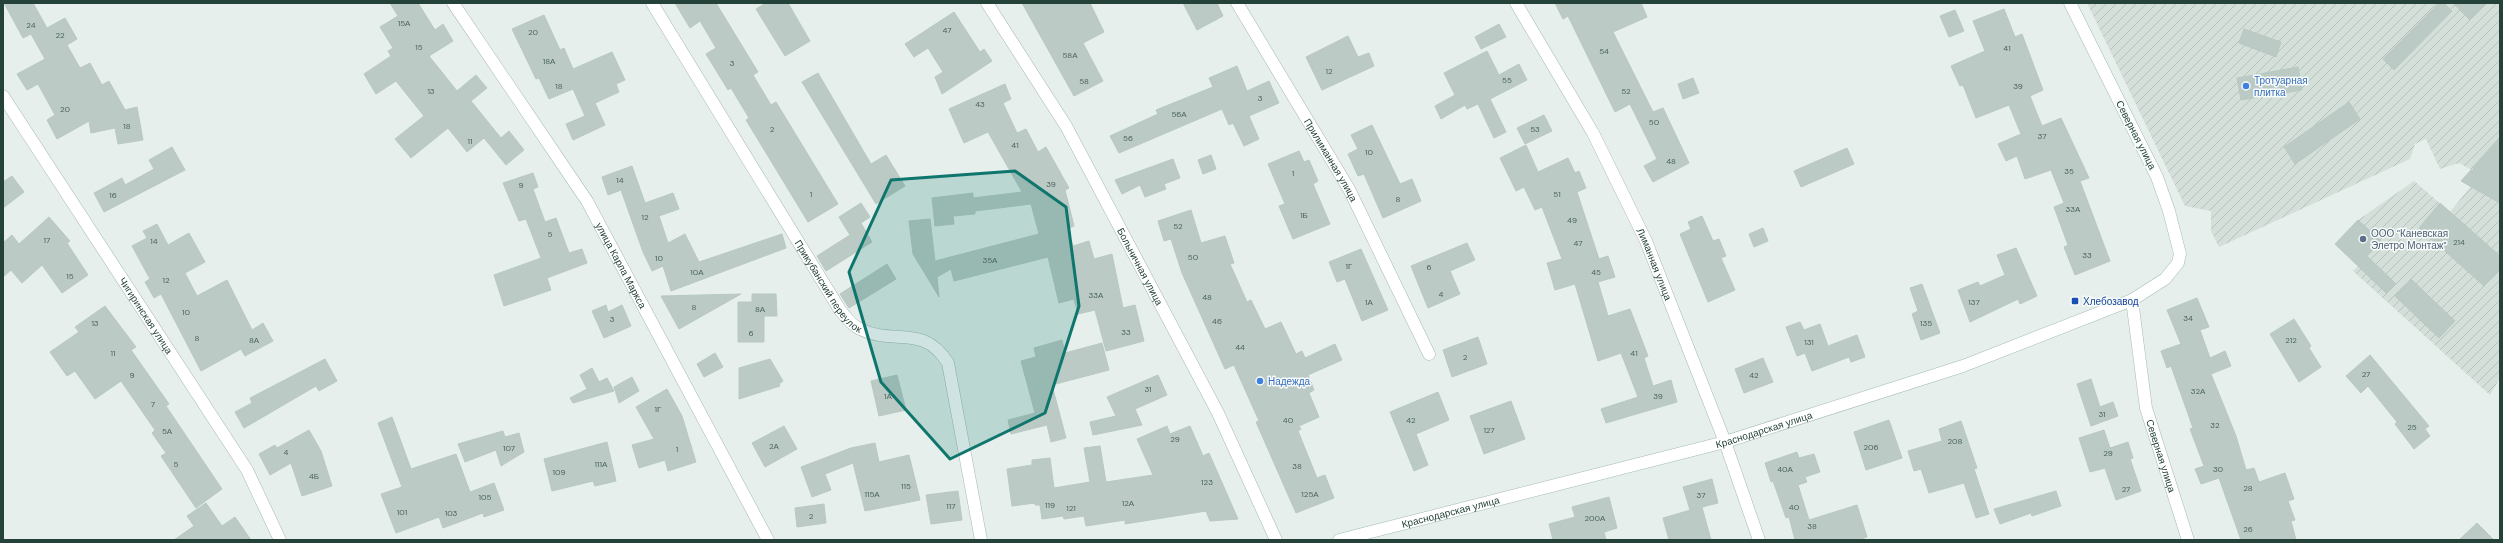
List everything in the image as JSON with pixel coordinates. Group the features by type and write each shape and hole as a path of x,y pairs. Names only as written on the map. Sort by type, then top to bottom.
{"street":[{"name":"улица Карла Маркса","path":"453,3 587,201 768,540"},
{"name":"Прикубанский переулок","path":"652,3 840,310 851,324 870,333 917,338 927,341 935,346 948,363 981,540"},
{"name":"Больничная улица","path":"987,3 1070,133 1218,413 1276,540"},
{"name":"Прилиманная улица","path":"1237,3 1349,189 1415,322 1429,354"},
{"name":"Лиманная улица","path":"1516,3 1593,133 1646,241 1725,442 1759,540"},
{"name":"Северная улица","path":"2070,3 2157,177 2176,232 2180,254 2178,264 2172,272"},
{"name":"Чигиринская улица","path":"3,96 247,470 280,540"},
{"name":"Краснодарская улица","path":"1339,540 1725,442 1963,366 2132,300 2157,285 2172,272"},
{"name":"Северная улица","path":"2132,300 2146,408 2188,540"}],"highlighted area":[{"path":"1015,171 1066,207 1079,306 1045,413 950,459 881,382 849,272 891,180"}],"shaded area":[{"path":"2087,3 2500,3 2500,186 2459,163 2440,169 2426,139 2415,144 2410,159 2219,247 2211,231 2211,211 2185,206"},
{"path":"2414,181 2450,212 2471,186 2500,203 2500,378 2490,395 2353,271 2358,266 2335,244 2358,220"}],"building":[{"path":"4,3 33,3 47,28 65,18 77,39 67,45 80,68 90,63 102,85 109,81 125,110 137,107 143,140 118,144 115,128 91,133 89,121 57,139 47,120 55,115 38,84 27,90 17,74 45,59 31,34 23,38"},
{"path":"390,3 418,3 435,30 443,24 453,41 429,56 457,91 476,75 487,88 471,101 501,138 509,131 524,150 506,165 484,138 467,152 448,128 411,158 395,139 424,116 396,81 376,94 364,74 391,56 388,51 393,48 380,27 398,16"},
{"path":"675,3 716,3 758,72 753,75 771,105 776,102 838,204 808,222 746,120 749,118 731,88 728,90 706,54 716,48 700,21 690,28"},
{"path":"766,3 788,3 810,41 785,56 756,9"},
{"path":"1022,3 1090,3 1104,32 1083,43 1103,81 1074,96"},
{"path":"1183,3 1217,3 1223,16 1197,30"},
{"path":"1555,3 1641,3 1647,17 1613,32 1653,112 1663,108 1689,163 1653,182 1644,166 1657,159 1630,104 1615,112 1568,16 1563,19"},
{"path":"2439,3 2444,3 2452,11 2394,70 2383,59"},
{"path":"2453,3 2486,3 2470,20"},
{"path":"2004,9 2015,37 2022,34 2043,90 2030,96 2042,126 2061,118 2089,178 2080,181 2110,261 2075,275 2064,247 2068,245 2054,207 2064,203 2051,170 2025,179 2017,156 2006,161 1998,144 2021,134 2009,105 1976,118 1963,85 1960,86 1951,66 1985,51 1973,21"},
{"path":"1955,10 1964,31 1949,37 1940,16"},
{"path":"954,12 980,52 984,49 992,61 942,94 935,77 943,72 928,48 914,57 905,44"},
{"path":"544,15 560,50 564,48 573,69 612,52 625,80 616,84 619,92 595,103 605,125 573,140 566,124 585,116 573,89 549,99 539,78 536,79 512,29"},
{"path":"1499,24 1506,37 1481,49 1475,37"},
{"path":"2244,29 2281,42 2276,57 2239,43"},
{"path":"1348,36 1358,57 1369,53 1374,66 1322,90 1306,57"},
{"path":"1487,51 1499,75 1519,64 1527,80 1490,99 1506,132 1494,138 1478,104 1467,109 1465,105 1441,119 1435,106 1455,95 1444,73"},
{"path":"1237,66 1247,91 1269,81 1279,103 1249,116 1259,139 1244,146 1233,123 1229,125 1222,109 1119,153 1110,136 1158,114 1156,110 1213,87 1209,78"},
{"path":"2298,67 2302,90 2241,100 2237,78"},
{"path":"818,73 871,164 886,155 905,186 876,204 802,82"},
{"path":"1693,78 1699,93 1683,99 1678,84"},
{"path":"1005,84 1011,99 1003,103 1017,133 1026,129 1038,152 1046,147 1069,188 1065,190 1074,226 1067,229 1073,246 1089,241 1094,259 1112,254 1123,308 1135,305 1144,341 1106,351 1095,310 1078,314 1074,299 1059,303 1048,257 954,281 951,269 937,277 939,297 913,254 909,221 930,219 935,261 1039,234 1031,204 975,211 975,214 953,216 954,224 935,226 932,198 973,193 973,198 1022,192 988,132 964,143 949,109"},
{"path":"2349,102 2360,119 2295,164 2284,147"},
{"path":"1544,115 1552,131 1525,144 1517,128"},
{"path":"1372,125 1400,184 1412,179 1421,201 1383,218 1364,174 1358,176 1348,154 1358,149 1351,135"},
{"path":"2500,137 2500,203 2461,181 2471,170 2473,171 2474,166"},
{"path":"1526,145 1538,172 1568,158 1575,173 1579,171 1586,188 1577,192 1599,259 1608,256 1615,277 1598,282 1608,316 1630,309 1648,356 1644,358 1653,386 1671,380 1677,402 1606,423 1601,409 1638,397 1621,353 1598,361 1575,284 1555,290 1547,263 1562,259 1542,207 1535,210 1524,187 1516,191 1500,158"},
{"path":"172,147 185,170 104,212 94,193 122,178 125,185 154,169 149,160"},
{"path":"1847,148 1854,164 1801,187 1794,171"},
{"path":"1299,151 1304,162 1309,160 1318,181 1313,184 1330,224 1293,239 1279,206 1285,204 1268,164"},
{"path":"1211,155 1216,169 1203,174 1198,160"},
{"path":"1173,159 1180,178 1164,184 1166,189 1145,197 1140,185 1122,194 1115,180"},
{"path":"632,166 645,203 673,193 679,209 659,216 668,243 685,234 699,262 782,234 786,248 671,291 663,266 652,271 643,252 621,190 608,195 602,177"},
{"path":"533,173 538,187 533,189 545,222 556,218 569,253 582,249 587,263 547,278 551,290 504,306 494,275 541,258 526,219 519,221 503,183"},
{"path":"12,176 24,192 3,208 3,182"},
{"path":"861,203 870,217 861,223 872,242 826,271 817,256 850,235 839,217"},
{"path":"2440,203 2500,256 2500,269 2484,286 2419,228"},
{"path":"1191,210 1201,243 1225,236 1234,263 1230,264 1247,302 1251,300 1265,329 1281,322 1296,354 1302,351 1305,358 1335,344 1342,360 1308,375 1314,390 1309,393 1319,417 1299,426 1301,429 1298,431 1317,478 1325,475 1334,498 1296,513 1256,422 1259,421 1234,365 1225,369 1182,273 1171,239 1164,241 1158,221"},
{"path":"1702,216 1713,241 1719,239 1726,256 1721,258 1735,290 1708,302 1680,234 1691,229 1688,222"},
{"path":"49,217 70,241 67,243 88,275 62,293 42,265 22,283 11,270 3,277 3,243 12,235 19,244"},
{"path":"2358,220 2381,241 2367,256 2396,284 2386,293 2335,244"},
{"path":"157,224 168,245 189,233 205,262 185,273 197,296 227,280 252,330 263,323 273,341 245,356 241,349 201,371 161,294 154,298 145,282 150,279 132,246 147,238 143,231"},
{"path":"1763,228 1768,241 1754,247 1749,234"},
{"path":"1467,243 1475,260 1450,271 1460,294 1428,308 1411,266"},
{"path":"2016,248 2037,296 2020,304 2018,299 1970,322 1958,290 1978,282 1980,286 2005,275 1997,255"},
{"path":"1361,249 1388,310 1362,321 1345,279 1337,282 1329,262"},
{"path":"887,264 896,279 849,308 840,294"},
{"path":"2411,279 2455,321 2439,338 2395,296"},
{"path":"1922,284 1940,333 1921,340 1912,314 1918,311 1910,288"},
{"path":"741,294 679,329 661,296"},
{"path":"752,294 776,294 777,316 764,316 764,342 738,342 738,302 752,302"},
{"path":"2197,298 2209,327 2200,330 2210,358 2225,351 2231,366 2211,374 2236,436 2246,470 2254,468 2259,482 2285,473 2294,499 2288,501 2295,520 2291,521 2296,540 2241,540 2219,478 2201,484 2195,469 2204,466 2190,429 2193,428 2171,366 2167,368 2161,351 2181,344 2167,310"},
{"path":"606,305 608,312 622,305 631,326 604,338 592,311"},
{"path":"105,306 136,347 131,350 169,404 166,406 222,489 196,508 161,456 166,453 152,433 155,430 121,381 95,399 75,371 67,376 50,352 79,332 75,327"},
{"path":"2294,319 2311,346 2309,348 2321,367 2299,382 2270,334"},
{"path":"1800,322 1804,330 1820,324 1828,346 1857,335 1865,357 1851,362 1849,357 1812,371 1805,353 1797,356 1786,327"},
{"path":"1478,337 1487,364 1452,377 1443,350"},
{"path":"1062,340 1065,353 1102,343 1109,370 1052,385 1066,438 1051,442 1047,425 1011,434 1008,420 1035,413 1021,361 1036,357 1034,348"},
{"path":"715,353 723,367 704,377 697,364"},
{"path":"2370,355 2429,426 2425,429 2430,436 2414,449 2395,424 2397,422 2368,386 2361,393 2346,376"},
{"path":"1763,358 1773,382 1744,393 1735,369"},
{"path":"325,359 337,381 319,391 316,386 244,428 235,412 252,403 250,398"},
{"path":"770,359 783,381 779,384 780,386 739,399 739,368"},
{"path":"592,368 599,382 607,378 614,391 573,403 570,398 587,389 580,375"},
{"path":"897,375 906,410 879,416 871,381"},
{"path":"1158,375 1167,395 1135,409 1142,425 1093,435 1090,422 1116,416 1107,397"},
{"path":"632,377 639,391 619,403 614,387"},
{"path":"2091,379 2100,407 2113,402 2118,416 2091,426 2077,384"},
{"path":"667,389 682,416 696,462 668,471 665,460 639,468 632,445 654,439 636,407"},
{"path":"1438,392 1449,420 1416,434 1428,465 1414,471 1390,412"},
{"path":"1511,401 1525,439 1484,454 1470,416"},
{"path":"392,417 411,469 456,454 470,492 494,483 504,510 484,517 483,513 443,528 439,517 396,533 381,494 402,487 378,423"},
{"path":"1889,420 1902,458 1866,470 1854,432"},
{"path":"1961,421 1977,468 1974,469 1989,514 1976,518 1964,483 1929,493 1921,469 1914,471 1908,451 1942,441 1939,429"},
{"path":"784,426 797,449 765,467 752,443"},
{"path":"1167,426 1170,434 1190,426 1203,456 1209,453 1238,519 1210,521 1206,511 1125,524 1125,520 1086,526 1084,516 1064,519 1063,516 1042,519 1040,505 1035,505 1035,503 1012,506 1007,469 1032,465 1032,460 1050,458 1054,488 1090,482 1084,448 1100,446 1106,482 1153,475 1137,439"},
{"path":"309,430 321,451 332,486 302,496 291,463 270,475 259,454 275,445 277,448"},
{"path":"2104,430 2110,448 2128,442 2133,458 2130,459 2141,491 2116,500 2105,468 2090,472 2079,438"},
{"path":"503,431 505,437 519,433 524,452 501,466 496,450 465,462 458,444"},
{"path":"607,442 616,481 595,486 593,481 552,491 544,459"},
{"path":"875,443 879,462 909,455 920,500 865,511 853,463 825,474 831,490 812,497 801,467 851,448"},
{"path":"1797,452 1799,458 1814,454 1820,472 1805,477 1807,482 1798,485 1809,520 1857,505 1867,537 1858,540 1795,540 1789,517 1786,518 1765,463"},
{"path":"1712,479 1718,503 1702,507 1711,540 1669,540 1663,518 1694,509 1690,510 1683,487"},
{"path":"958,491 962,520 931,524 926,495"},
{"path":"2056,491 2061,506 2032,516 2031,513 2000,524 1994,509"},
{"path":"1609,497 1617,528 1604,532 1606,540 1553,540 1549,524 1575,517 1572,507"},
{"path":"206,503 222,526 235,517 251,540 174,540 194,526 187,516"},
{"path":"824,504 826,523 797,527 795,508"},
{"path":"2477,523 2494,540 2459,540"}],"place":[{"name":"Тротуарная плитка","path":"2246,86"},
{"name":"ООО \"Каневская Элетро Монтаж\"","path":"2363,239"},
{"name":"Хлебозавод","path":"2075,301"},
{"name":"Надежда","path":"1260,381"}]}
